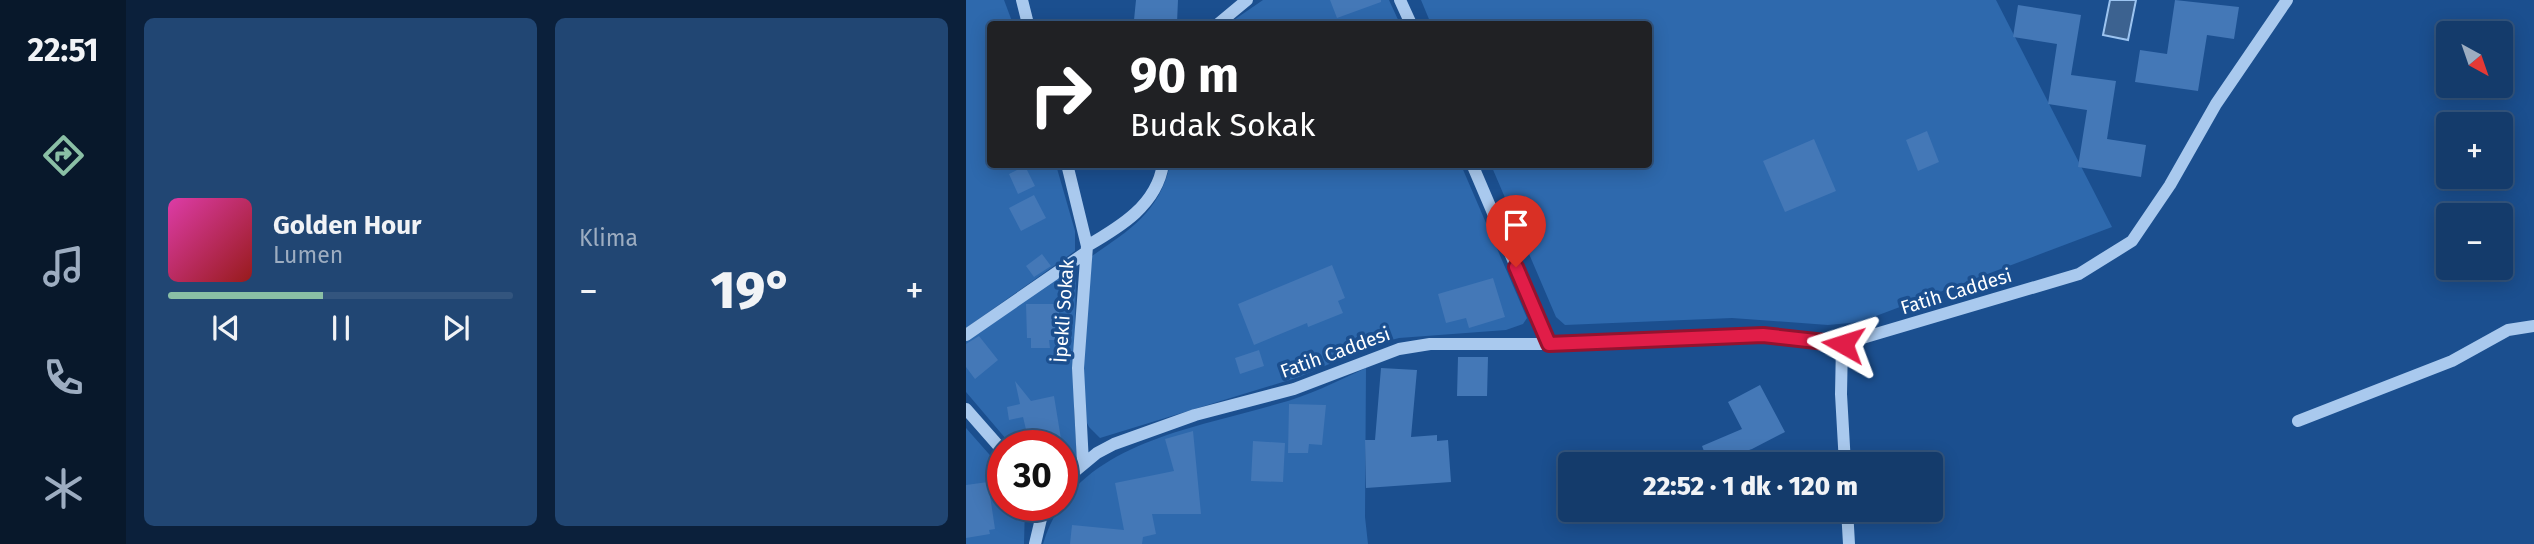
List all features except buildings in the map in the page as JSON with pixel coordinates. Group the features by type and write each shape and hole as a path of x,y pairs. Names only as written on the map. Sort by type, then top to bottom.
{"street":[{"path":"1022,0 1027,21"},
{"path":"1222,21 1247,0"},
{"path":"1400,0 1410,21"},
{"name":"Fatih Caddesi","path":"1078,468 1114,444 1195,415 1294,389 1399,349 1430,344 1549,344 1763,335 1843,344 2079,274 2132,241 2170,185 2216,104 2287,0"},
{"name":"İpekli Sokak","path":"1068,168 1086,250 1078,368 1083,463"},
{"path":"966,335 1113,231 1148,200 1160,180 1162,168"},
{"path":"1474,168 1549,344"},
{"path":"2298,421 2452,361 2508,330 2534,326"},
{"path":"1843,344 1841,394 1843,452"},
{"path":"966,409 987,433"},
{"path":"1035,544 1040,521"},
{"path":"1848,522 1849,544"}],"shaded area":[{"path":"966,0 1004,0 1012,21 987,21 987,168 1057,168 1075,231 1075,251 966,328"},
{"path":"1263,0 1389,0 1399,21 1232,21"},
{"path":"1421,0 1996,0 2112,227 1860,322 1828,325 1732,318 1565,325 1556,317 1492,168 1652,168 1652,21 1430,21"},
{"path":"2110,0 2136,0 2128,40 2103,35"},
{"path":"1169,168 1462,168 1527,318 1523,324 1506,330 1399,338 1376,344 1299,377 1100,438 1084,417 1084,344 1092,256 1142,218 1159,195"},
{"path":"1076,265 1075,430 998,430 966,392 966,341"},
{"path":"1366,368 1365,517 1368,544 1043,544 1053,521 1078,521 1078,485 1107,463 1138,446 1172,433 1289,401"},
{"path":"966,428 987,452 987,521 1025,521 1024,544 966,544"}],"route":[{"path":"1516,267 1549,344 1763,335 1843,344"}]}
